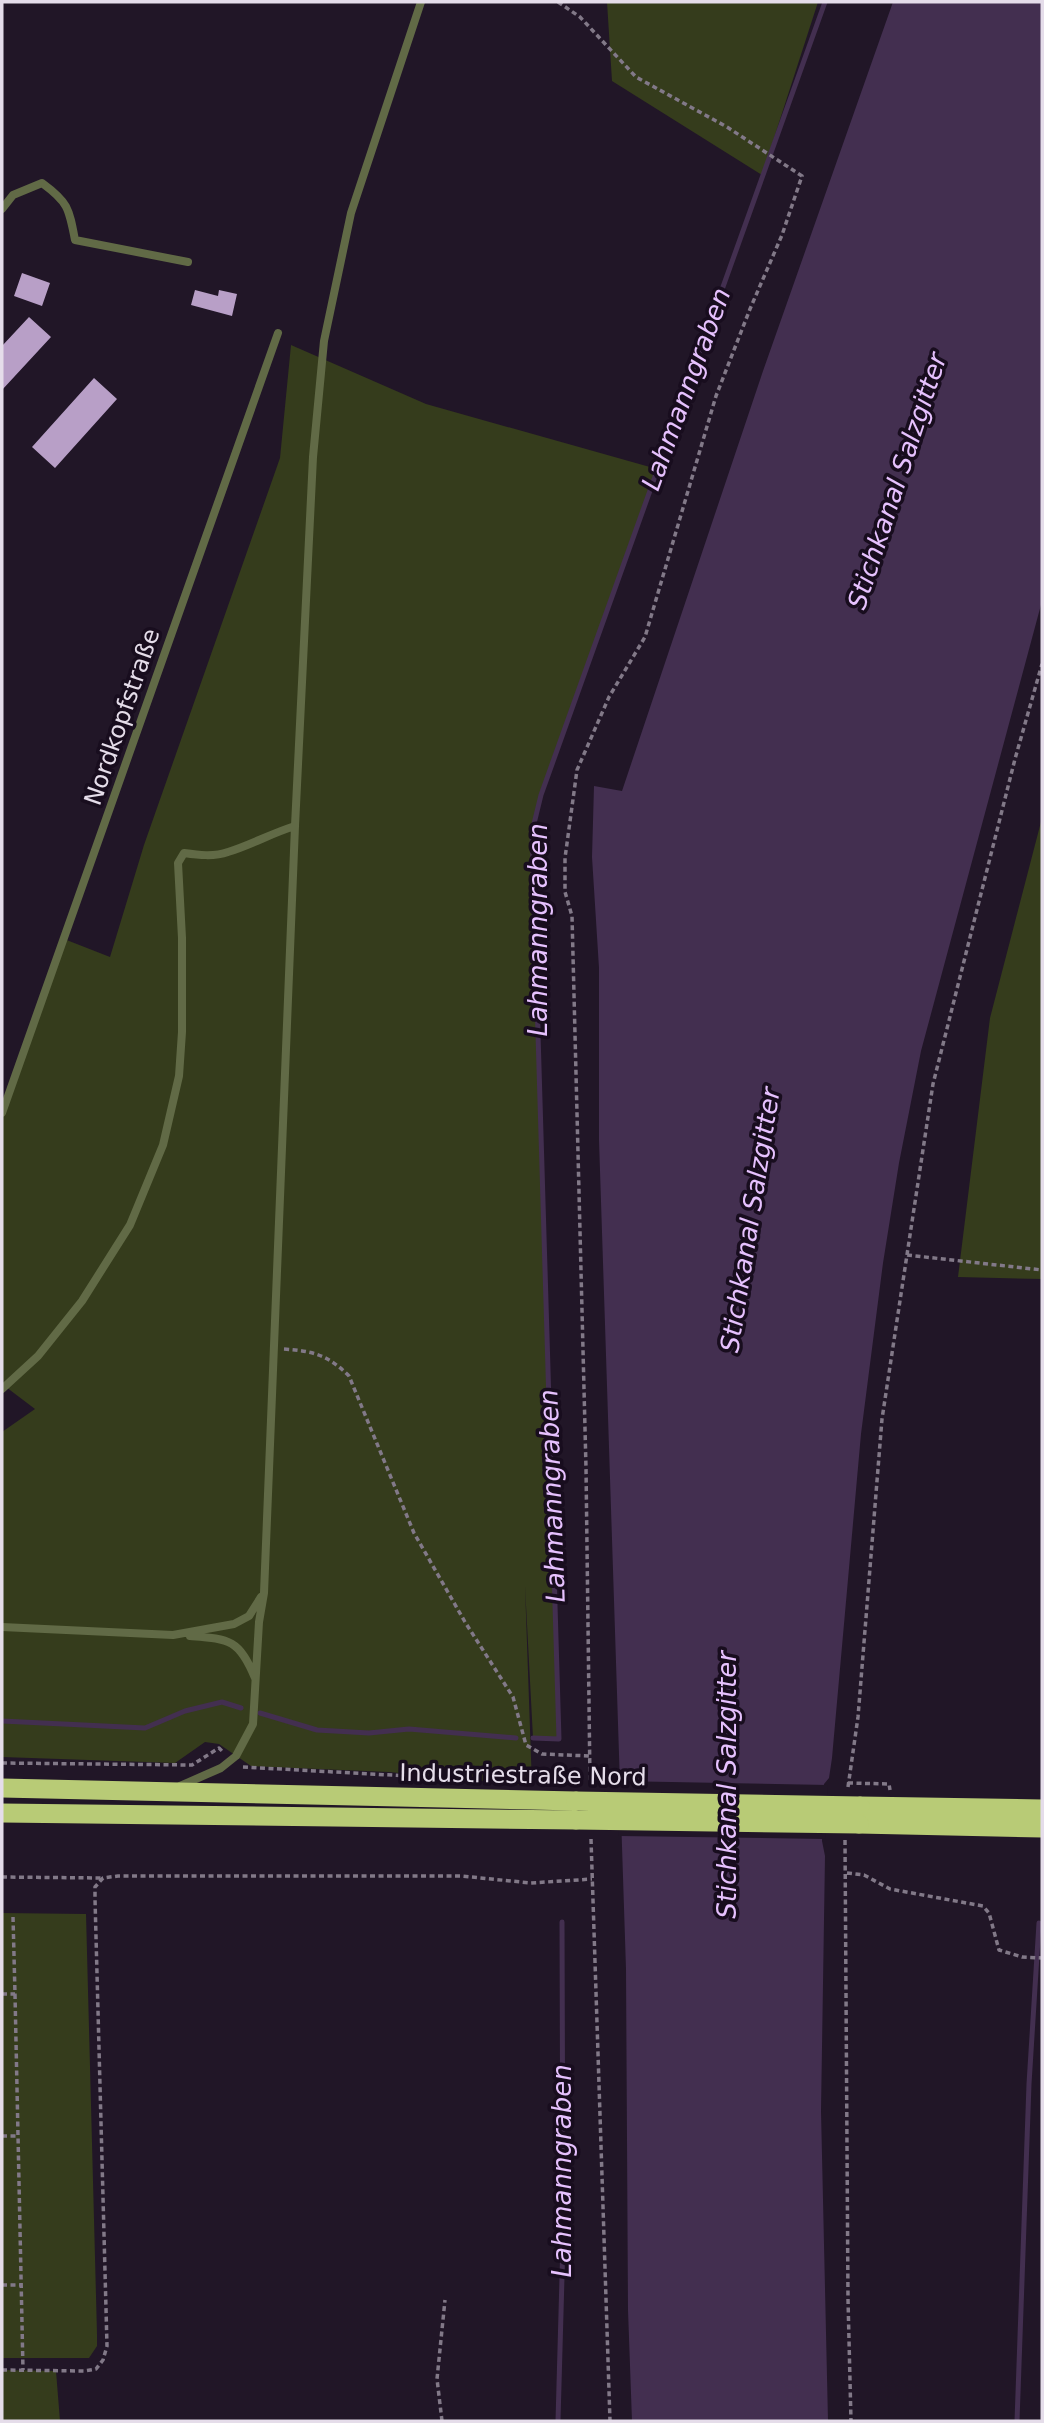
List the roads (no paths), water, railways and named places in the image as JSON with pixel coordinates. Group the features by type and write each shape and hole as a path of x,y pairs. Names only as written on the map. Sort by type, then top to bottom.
{"highway":[{"name":"Industriestraße Nord","path":"2,1787 171,1790 576,1810"},
{"name":"Industriestraße Nord","path":"2,1813 576,1810 859,1815 1042,1809"},
{"name":"Industriestraße Nord","path":"859,1815 1042,1828"}],"lane":[{"path":"171,1790 221,1768 236,1756 253,1724 259,1622 264,1592 313,457 324,341 351,213 421,2"},
{"path":"2,209 13,195 42,184 62,198 71,217 75,240 188,262"},
{"name":"Nordkopfstraße","path":"2,1113 278,333"},
{"path":"2,1389 38,1356 82,1301 130,1225 163,1145 179,1076 182,1032 182,938 178,863 184,853 205,856 226,853 295,826"},
{"path":"173,1635 234,1624 249,1616 264,1592"},
{"path":"2,1627 173,1635 230,1642 239,1648 248,1661 257,1683"}],"water":[{"name":"Stichkanal Salzgitter","path":"893,2 1042,2 1042,601 921,1051 883,1263 861,1434 832,1758 829,1778 824,1784 822,1841 825,1856 821,2111 828,2421 632,2421 628,2310 626,1969 599,1140 599,968 592,857 594,786 622,791 763,371"}],"waterway":[{"name":"Lahmanngraben","path":"533,1738 559,1739 532,832 541,795 825,2"},
{"path":"2,1721 145,1728 185,1711 222,1702 241,1708"},
{"path":"260,1713 317,1730 369,1733 409,1729 516,1738"},
{"name":"Lahmanngraben","path":"558,2421 563,2241 562,1922"},
{"path":"1017,2421 1029,2084 1039,1923"}]}
